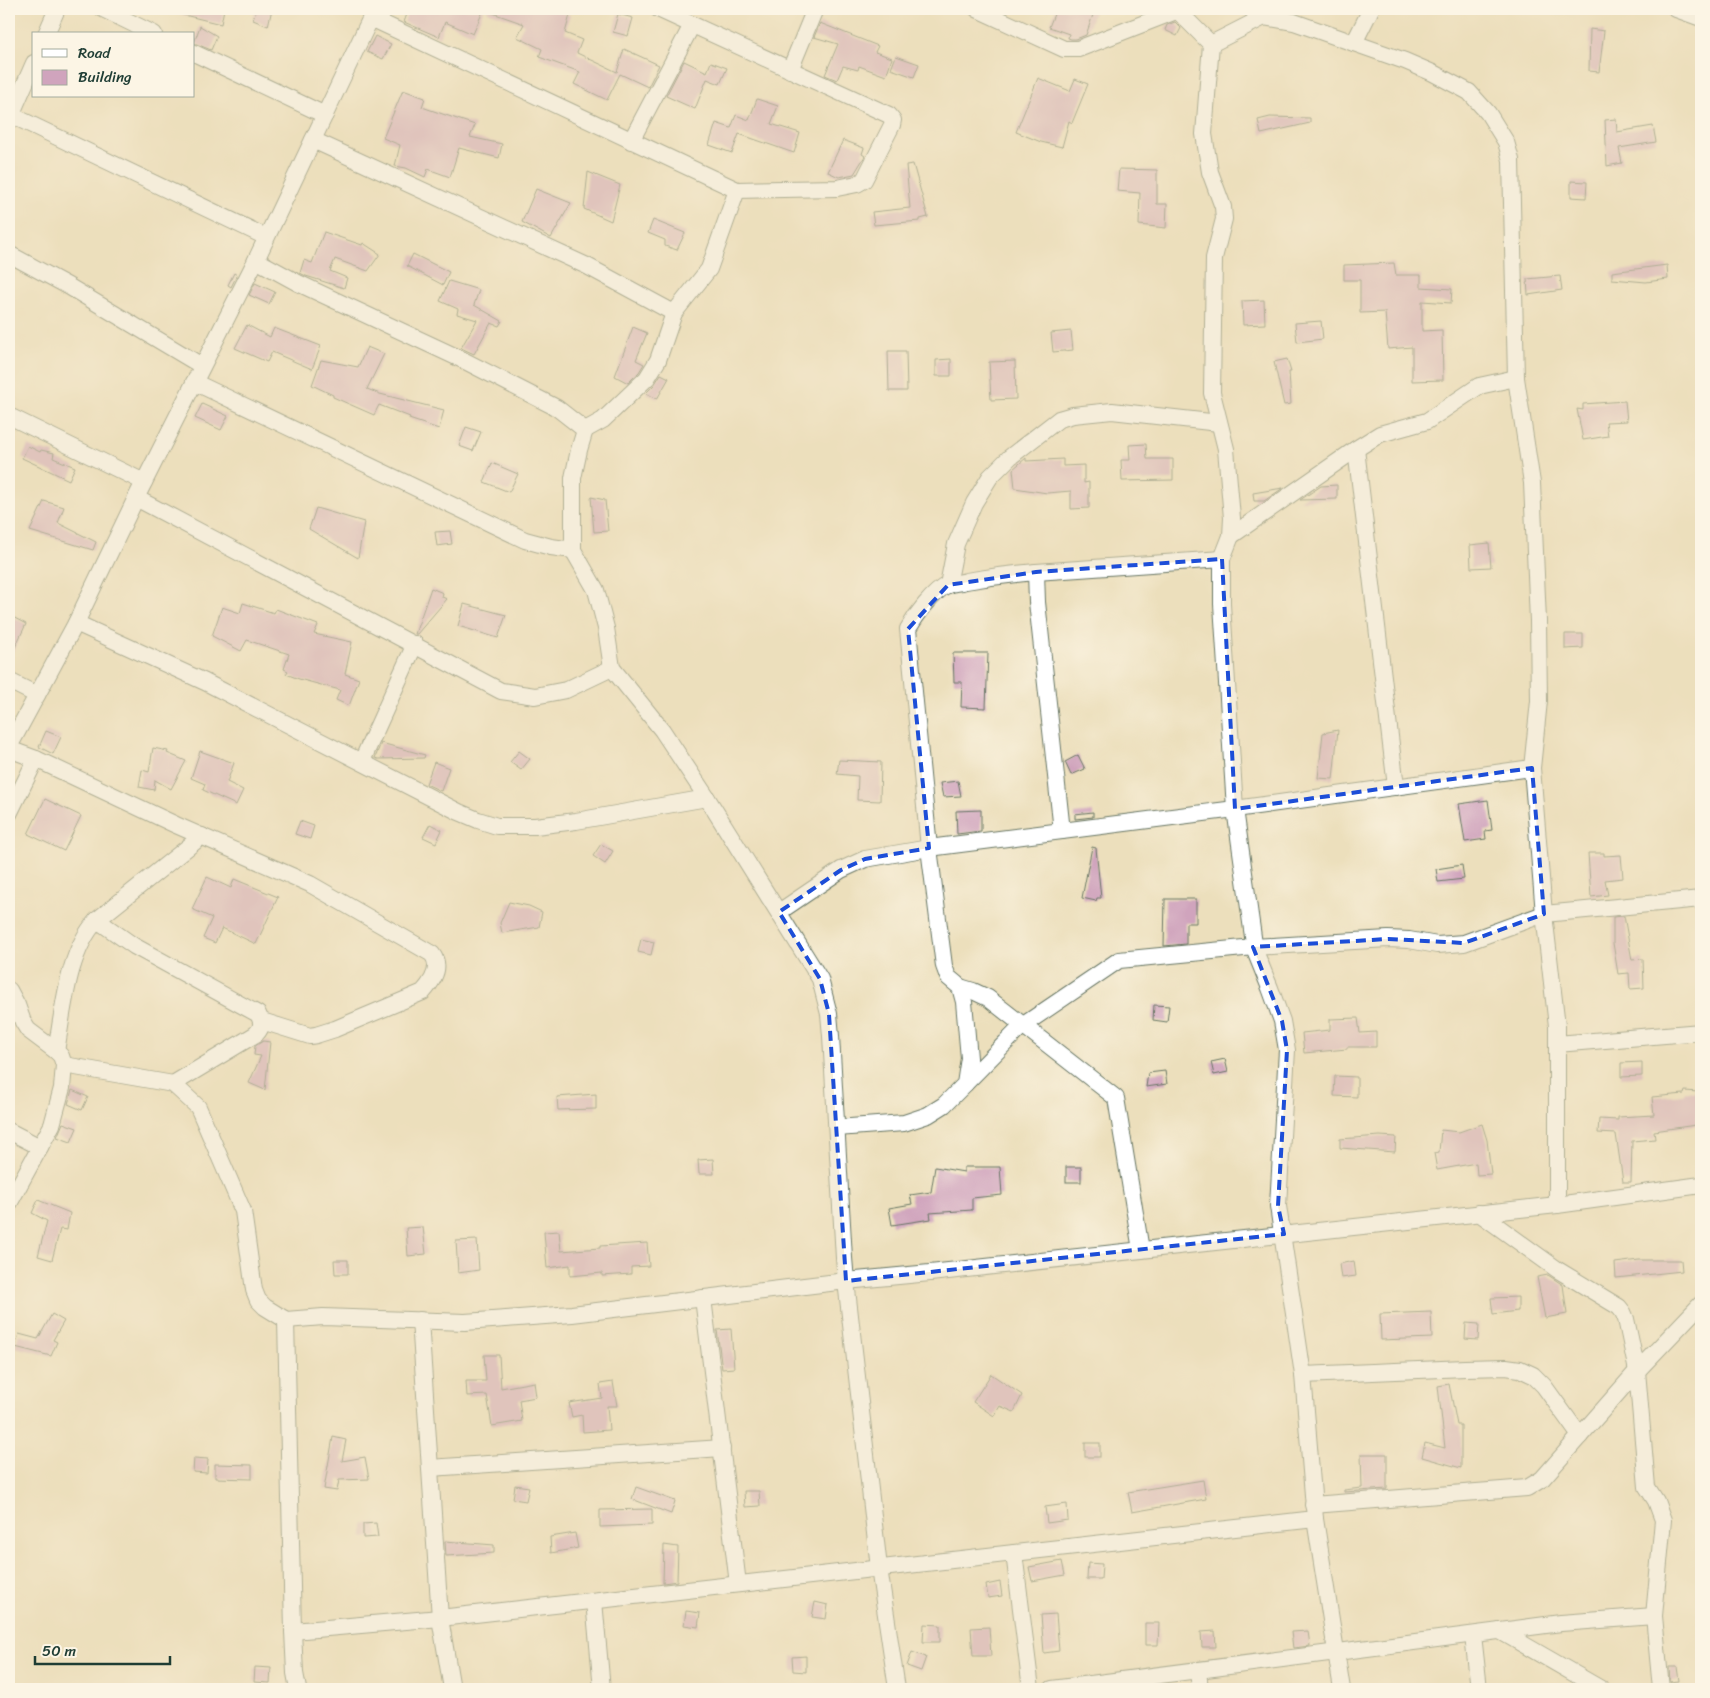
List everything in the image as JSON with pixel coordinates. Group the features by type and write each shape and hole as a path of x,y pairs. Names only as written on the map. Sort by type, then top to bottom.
{"street":[{"path":"47,32 57,9"},
{"path":"103,9 150,32"},
{"path":"262,1021 310,1036 334,1029 423,992 432,982 437,960 432,954 310,884 9,748 76,623 136,498 256,260 373,13 631,141 737,190 837,188 857,184 864,180 892,125 893,120 889,115 658,9"},
{"path":"790,70 815,9"},
{"path":"977,9 1064,49 1071,50 1078,49 1178,10 1211,44 1204,134 1210,172 1223,207 1224,219 1214,258 1212,393 1226,449 1231,496 1231,536 1222,559 1222,604 1235,809 1254,947 1282,1021 1287,1050 1278,1206 1284,1234 1303,1375 1314,1512 1342,1689"},
{"path":"1354,43 1371,9"},
{"path":"1676,9 1701,18"},
{"path":"1211,44 1257,13 1294,22 1433,73 1469,92 1488,113 1506,142 1511,160 1516,378 1532,492 1538,621 1539,701 1532,768 1544,914 1557,1026 1557,1205"},
{"path":"631,141 692,25"},
{"path":"195,53 325,115"},
{"path":"32,68 10,117 266,237"},
{"path":"313,140 587,266 674,313"},
{"path":"737,190 709,269 674,313 658,360 647,378 603,420 585,430 573,478 573,550 596,590 606,628 612,668 662,730 707,798 820,979 829,1014 846,1281 879,1568 897,1689"},
{"path":"9,254 68,286 202,366"},
{"path":"256,260 298,283 463,360 557,408 585,430"},
{"path":"1231,536 1380,434 1427,421 1479,386 1516,378"},
{"path":"194,382 525,540 551,547 573,550"},
{"path":"948,585 956,544 974,503 990,477 1010,457 1060,419 1073,415 1112,410 1219,423"},
{"path":"9,416 144,482"},
{"path":"1356,449 1396,786"},
{"path":"136,498 501,691 535,696 566,690 612,668"},
{"path":"1140,1250 1116,1098 988,998 960,987 948,977 944,966 929,848 908,629 914,619 933,598 948,585 993,576 1222,559"},
{"path":"1036,572 1037,602 1062,831"},
{"path":"76,623 205,682 459,812 498,826 535,826 576,821 707,798"},
{"path":"362,761 415,644"},
{"path":"9,681 37,695"},
{"path":"9,814 36,759"},
{"path":"779,912 841,870 865,859 929,848 1235,809 1532,768"},
{"path":"9,1204 52,1125 62,1088 60,1058 73,960 88,929 202,836"},
{"path":"837,1128 904,1123 928,1115 944,1106 1022,1026 1119,960 1254,947 1388,939 1437,944 1464,943 1544,914 1701,899"},
{"path":"97,920 134,946 258,1014 262,1021 261,1029 256,1034 173,1084"},
{"path":"960,987 965,1013 969,1058 965,1084"},
{"path":"9,990 28,1030 60,1058 173,1084 198,1107 243,1211 254,1290 258,1300 265,1307 286,1320 323,1317 465,1322 572,1314 846,1281 1557,1205 1701,1185"},
{"path":"1557,1044 1701,1032"},
{"path":"9,1132 40,1147"},
{"path":"1480,1213 1558,1270 1619,1307 1626,1319 1637,1370 1647,1487 1656,1500 1663,1520 1654,1616 1661,1689"},
{"path":"703,1298 738,1584"},
{"path":"293,1631 440,1618 1014,1553 1314,1512 1527,1488 1542,1479 1637,1370 1701,1304"},
{"path":"286,1320 293,1631 295,1673 298,1689"},
{"path":"420,1320 440,1618 452,1689"},
{"path":"1303,1375 1465,1368 1506,1367 1520,1369 1533,1375 1544,1386 1580,1436"},
{"path":"430,1468 722,1448"},
{"path":"1014,1553 1031,1689"},
{"path":"594,1600 602,1689"},
{"path":"1052,1689 1561,1623 1654,1616"},
{"path":"1500,1631 1601,1689"},
{"path":"1472,1635 1479,1689"},
{"path":"1198,1671 1200,1689"}],"highlighted area":[{"path":"1222,559 1235,809 1532,768 1544,914 1464,943 1388,939 1253,947 1282,1021 1287,1050 1278,1206 1284,1234 846,1281 829,1014 820,979 779,912 841,870 865,859 929,848 908,629 948,585 1036,572"}],"building":[{"path":"181,9 224,9 221,24 180,14"},
{"path":"256,9 272,9 268,26 253,20"},
{"path":"409,9 484,9 473,34 445,22 439,37 404,22"},
{"path":"487,9 550,9 570,15 565,33 582,40 577,53 617,72 624,49 659,65 648,87 620,74 607,100 574,84 580,72 539,57 542,49 517,37 524,24 487,11"},
{"path":"1056,9 1095,9 1086,35 1071,39 1068,38 1069,34 1049,27"},
{"path":"618,14 633,18 628,36 613,32"},
{"path":"1175,22 1181,28 1177,36 1165,30 1167,25"},
{"path":"820,23 878,46 875,52 892,58 886,76 859,66 858,70 843,66 837,80 825,75 838,44 814,37"},
{"path":"200,26 217,36 211,50 195,43"},
{"path":"1590,29 1604,31 1599,72 1589,71"},
{"path":"375,36 391,44 383,59 367,52"},
{"path":"896,56 919,64 914,77 891,69"},
{"path":"684,61 707,72 711,62 727,68 720,84 707,79 695,109 666,96"},
{"path":"1038,78 1070,91 1075,79 1088,84 1072,123 1069,121 1062,147 1041,142 1016,132"},
{"path":"403,90 425,98 422,107 475,125 470,137 502,144 499,158 459,148 450,177 428,169 425,177 406,168 395,166 400,145 383,138"},
{"path":"757,99 778,106 771,124 800,133 794,153 739,134 732,153 709,145 716,123 731,128 736,115 749,120"},
{"path":"1270,117 1310,118 1310,123 1261,134 1258,120"},
{"path":"1616,119 1617,132 1653,126 1656,142 1619,148 1622,163 1607,166 1605,120"},
{"path":"843,140 864,148 862,154 865,156 854,174 839,177 828,172"},
{"path":"913,164 928,217 920,219 920,221 874,225 872,212 910,208 906,165"},
{"path":"1119,169 1157,170 1157,204 1167,204 1166,228 1139,225 1140,193 1117,191"},
{"path":"588,172 620,185 611,221 584,209"},
{"path":"1571,181 1587,182 1586,198 1571,197"},
{"path":"536,189 571,203 551,238 522,222"},
{"path":"653,220 685,233 677,250 665,246 665,240 648,233"},
{"path":"324,232 362,245 363,243 380,254 368,271 335,259 330,271 347,278 344,288 306,276 300,273 304,260 312,263"},
{"path":"413,254 449,272 443,285 407,266"},
{"path":"1394,263 1396,275 1421,275 1421,287 1452,289 1451,303 1422,301 1422,331 1442,330 1443,380 1412,381 1412,347 1388,349 1385,312 1360,313 1360,280 1344,280 1344,265"},
{"path":"1667,265 1668,279 1646,282 1612,279 1612,272"},
{"path":"234,273 237,275 231,287 228,285"},
{"path":"1560,276 1562,290 1528,295 1527,279"},
{"path":"449,281 479,290 474,305 502,321 499,326 491,323 474,354 461,348 477,320 457,314 458,309 440,301"},
{"path":"255,283 275,292 269,304 249,295"},
{"path":"1264,300 1265,324 1243,325 1242,301"},
{"path":"1321,321 1323,339 1297,342 1295,323"},
{"path":"247,325 270,337 274,328 321,346 312,369 272,352 267,362 235,348"},
{"path":"633,327 647,333 636,360 644,364 628,383 615,376"},
{"path":"1071,331 1073,350 1053,352 1051,333"},
{"path":"367,347 384,354 367,389 444,410 439,429 409,419 410,417 379,405 374,415 333,397 333,395 312,385 321,360 358,367"},
{"path":"888,351 906,351 907,391 889,391"},
{"path":"951,359 951,376 936,376 936,360"},
{"path":"1287,359 1291,372 1289,372 1291,404 1284,405 1274,362"},
{"path":"1015,361 1016,399 991,400 989,362"},
{"path":"661,374 669,378 657,399 646,393"},
{"path":"1625,401 1627,421 1606,422 1608,436 1583,440 1577,409 1583,410 1583,404"},
{"path":"202,404 228,416 221,430 195,418"},
{"path":"466,427 481,432 473,451 459,446"},
{"path":"1146,444 1147,459 1173,459 1173,480 1122,481 1121,460 1130,460 1129,445"},
{"path":"28,446 40,452 41,450 54,453 53,458 75,467 69,480 22,458"},
{"path":"1026,458 1026,461 1063,459 1063,466 1084,465 1084,483 1089,482 1089,508 1071,509 1071,491 1047,493 1015,488 1013,469"},
{"path":"492,463 518,474 509,492 484,482"},
{"path":"1337,485 1337,499 1300,500 1321,486"},
{"path":"1283,488 1264,501 1254,501 1253,493"},
{"path":"591,497 605,500 608,531 594,532"},
{"path":"44,501 64,507 58,523 96,542 93,550 30,531"},
{"path":"316,508 364,522 358,558 309,529"},
{"path":"450,531 452,544 437,546 435,532"},
{"path":"1489,543 1491,567 1471,568 1470,545"},
{"path":"431,588 443,593 442,597 447,599 415,634"},
{"path":"243,603 274,613 276,609 318,625 314,634 352,642 345,674 359,679 349,706 336,700 340,690 286,674 288,671 284,669 289,654 247,640 241,651 212,636 222,607 240,613"},
{"path":"464,604 506,615 498,638 458,626"},
{"path":"9,615 26,624 9,660"},
{"path":"1565,634 1583,634 1583,648 1565,649"},
{"path":"953,653 988,653 986,708 961,707 962,682 954,682"},
{"path":"1338,730 1333,779 1318,778 1323,733"},
{"path":"46,731 61,737 53,754 39,747"},
{"path":"381,743 425,755 424,758 378,759 375,758"},
{"path":"153,748 168,751 167,753 186,761 171,789 155,780 154,790 139,787 142,770 149,772"},
{"path":"200,751 234,763 227,782 243,790 236,805 203,790 205,784 191,778"},
{"path":"519,751 530,759 521,770 510,762"},
{"path":"1078,755 1085,769 1071,775 1065,762"},
{"path":"839,760 881,762 880,801 857,800 858,776 837,774"},
{"path":"434,762 449,768 441,791 426,784"},
{"path":"958,781 961,796 943,797 940,783"},
{"path":"45,799 81,816 64,851 28,834"},
{"path":"1488,800 1492,830 1485,831 1486,839 1465,842 1459,804"},
{"path":"981,810 981,831 957,834 956,811"},
{"path":"1093,812 1093,817 1075,819 1075,814"},
{"path":"300,821 314,826 310,839 295,834"},
{"path":"430,824 442,830 436,843 423,837"},
{"path":"601,844 613,851 605,864 593,856"},
{"path":"1092,847 1096,848 1101,898 1097,898 1096,901 1082,898"},
{"path":"1588,853 1604,853 1604,856 1621,855 1623,878 1605,880 1608,895 1591,897"},
{"path":"1462,865 1464,879 1438,882 1436,869"},
{"path":"207,877 231,888 234,879 278,897 256,944 222,928 215,943 203,938 212,918 192,909"},
{"path":"1165,899 1196,899 1196,923 1186,923 1186,944 1164,946"},
{"path":"509,902 529,906 542,912 539,927 502,933 500,923"},
{"path":"1624,916 1632,960 1643,959 1644,988 1630,989 1629,973 1618,974 1613,943 1613,917"},
{"path":"641,939 654,942 651,955 638,952"},
{"path":"1154,1005 1169,1006 1167,1022 1153,1020"},
{"path":"1358,1018 1360,1033 1376,1032 1376,1047 1347,1047 1347,1049 1304,1053 1302,1033 1330,1030 1330,1019"},
{"path":"263,1041 270,1042 265,1090 249,1083 261,1056 254,1055 255,1046"},
{"path":"1225,1059 1228,1072 1214,1075 1211,1062"},
{"path":"1642,1062 1642,1076 1621,1077 1621,1063"},
{"path":"1165,1071 1167,1084 1146,1087 1148,1073"},
{"path":"1335,1076 1357,1077 1357,1097 1334,1096"},
{"path":"72,1090 88,1097 82,1110 68,1104"},
{"path":"1685,1091 1698,1092 1696,1125 1654,1131 1655,1139 1632,1141 1631,1182 1623,1182 1616,1134 1598,1133 1599,1119 1618,1120 1618,1117 1654,1115 1652,1097 1684,1094"},
{"path":"596,1094 596,1109 558,1110 557,1097"},
{"path":"63,1123 77,1128 71,1142 57,1137"},
{"path":"1482,1124 1487,1140 1491,1174 1477,1175 1476,1163 1437,1170 1434,1153 1439,1152 1441,1130 1459,1132"},
{"path":"1380,1136 1396,1137 1395,1152 1340,1148 1340,1139"},
{"path":"713,1159 714,1174 699,1174 698,1160"},
{"path":"935,1167 964,1172 964,1167 1000,1167 1002,1195 972,1198 972,1210 930,1213 931,1219 892,1225 889,1208 912,1204 910,1195 931,1192"},
{"path":"1066,1167 1081,1167 1081,1182 1066,1182"},
{"path":"38,1200 70,1213 67,1230 60,1229 52,1260 38,1256 47,1221 32,1213"},
{"path":"423,1227 426,1254 408,1256 406,1228"},
{"path":"559,1231 561,1251 647,1243 649,1266 631,1267 631,1274 602,1276 602,1273 570,1276 570,1265 547,1268 544,1232"},
{"path":"477,1240 479,1270 458,1273 456,1241"},
{"path":"334,1260 348,1260 348,1274 335,1274"},
{"path":"1639,1260 1681,1260 1682,1271 1616,1278 1615,1263"},
{"path":"1354,1261 1356,1276 1341,1278 1339,1264"},
{"path":"1548,1275 1563,1285 1567,1314 1545,1318 1537,1277"},
{"path":"1518,1297 1518,1311 1493,1314 1491,1298"},
{"path":"1431,1312 1432,1338 1381,1340 1380,1314"},
{"path":"52,1314 64,1321 53,1340 57,1342 51,1356 15,1347 19,1334 38,1339"},
{"path":"1466,1323 1479,1324 1478,1340 1465,1339"},
{"path":"731,1329 734,1368 722,1369 717,1330"},
{"path":"484,1355 499,1355 501,1388 534,1382 536,1397 519,1400 522,1421 492,1426 487,1395 467,1396 466,1381 486,1381"},
{"path":"991,1374 1022,1395 1014,1412 1000,1406 994,1416 973,1402"},
{"path":"613,1382 617,1406 607,1406 609,1430 583,1432 582,1415 572,1417 569,1403 602,1398 600,1384"},
{"path":"1449,1384 1457,1425 1461,1425 1461,1468 1422,1457 1425,1443 1445,1448 1438,1386"},
{"path":"333,1437 346,1440 342,1461 365,1457 369,1479 339,1480 337,1491 324,1489"},
{"path":"1085,1443 1100,1443 1100,1457 1085,1457"},
{"path":"1361,1454 1387,1454 1387,1489 1344,1492 1344,1490 1362,1488"},
{"path":"194,1458 208,1459 207,1473 193,1472"},
{"path":"215,1464 252,1465 252,1479 215,1478"},
{"path":"1203,1480 1206,1499 1132,1512 1128,1492"},
{"path":"515,1485 529,1487 526,1501 513,1499"},
{"path":"636,1487 675,1501 671,1514 632,1499"},
{"path":"744,1491 759,1491 760,1506 745,1507"},
{"path":"1067,1504 1068,1520 1047,1523 1045,1507"},
{"path":"652,1509 652,1525 600,1527 600,1510"},
{"path":"376,1523 378,1537 363,1538 363,1524"},
{"path":"575,1533 578,1548 551,1553 550,1537"},
{"path":"445,1541 494,1545 494,1553 446,1556"},
{"path":"664,1545 678,1547 677,1581 663,1583"},
{"path":"1062,1561 1065,1575 1032,1581 1029,1567"},
{"path":"1088,1563 1102,1564 1101,1579 1087,1579"},
{"path":"1000,1582 1002,1596 988,1598 986,1585"},
{"path":"815,1602 828,1605 826,1619 812,1617"},
{"path":"686,1611 700,1613 698,1627 684,1625"},
{"path":"1056,1614 1059,1651 1044,1653 1041,1615"},
{"path":"1145,1623 1159,1623 1158,1645 1145,1645"},
{"path":"924,1624 940,1625 940,1642 923,1642"},
{"path":"989,1627 991,1656 973,1656 971,1628"},
{"path":"1215,1631 1216,1647 1202,1647 1201,1632"},
{"path":"1308,1631 1310,1646 1293,1648 1291,1632"},
{"path":"912,1652 926,1657 921,1671 907,1666"},
{"path":"806,1656 806,1672 793,1671 792,1657"},
{"path":"255,1667 271,1668 270,1683 254,1682"},
{"path":"1669,1667 1677,1667 1679,1681 1670,1682"}]}
